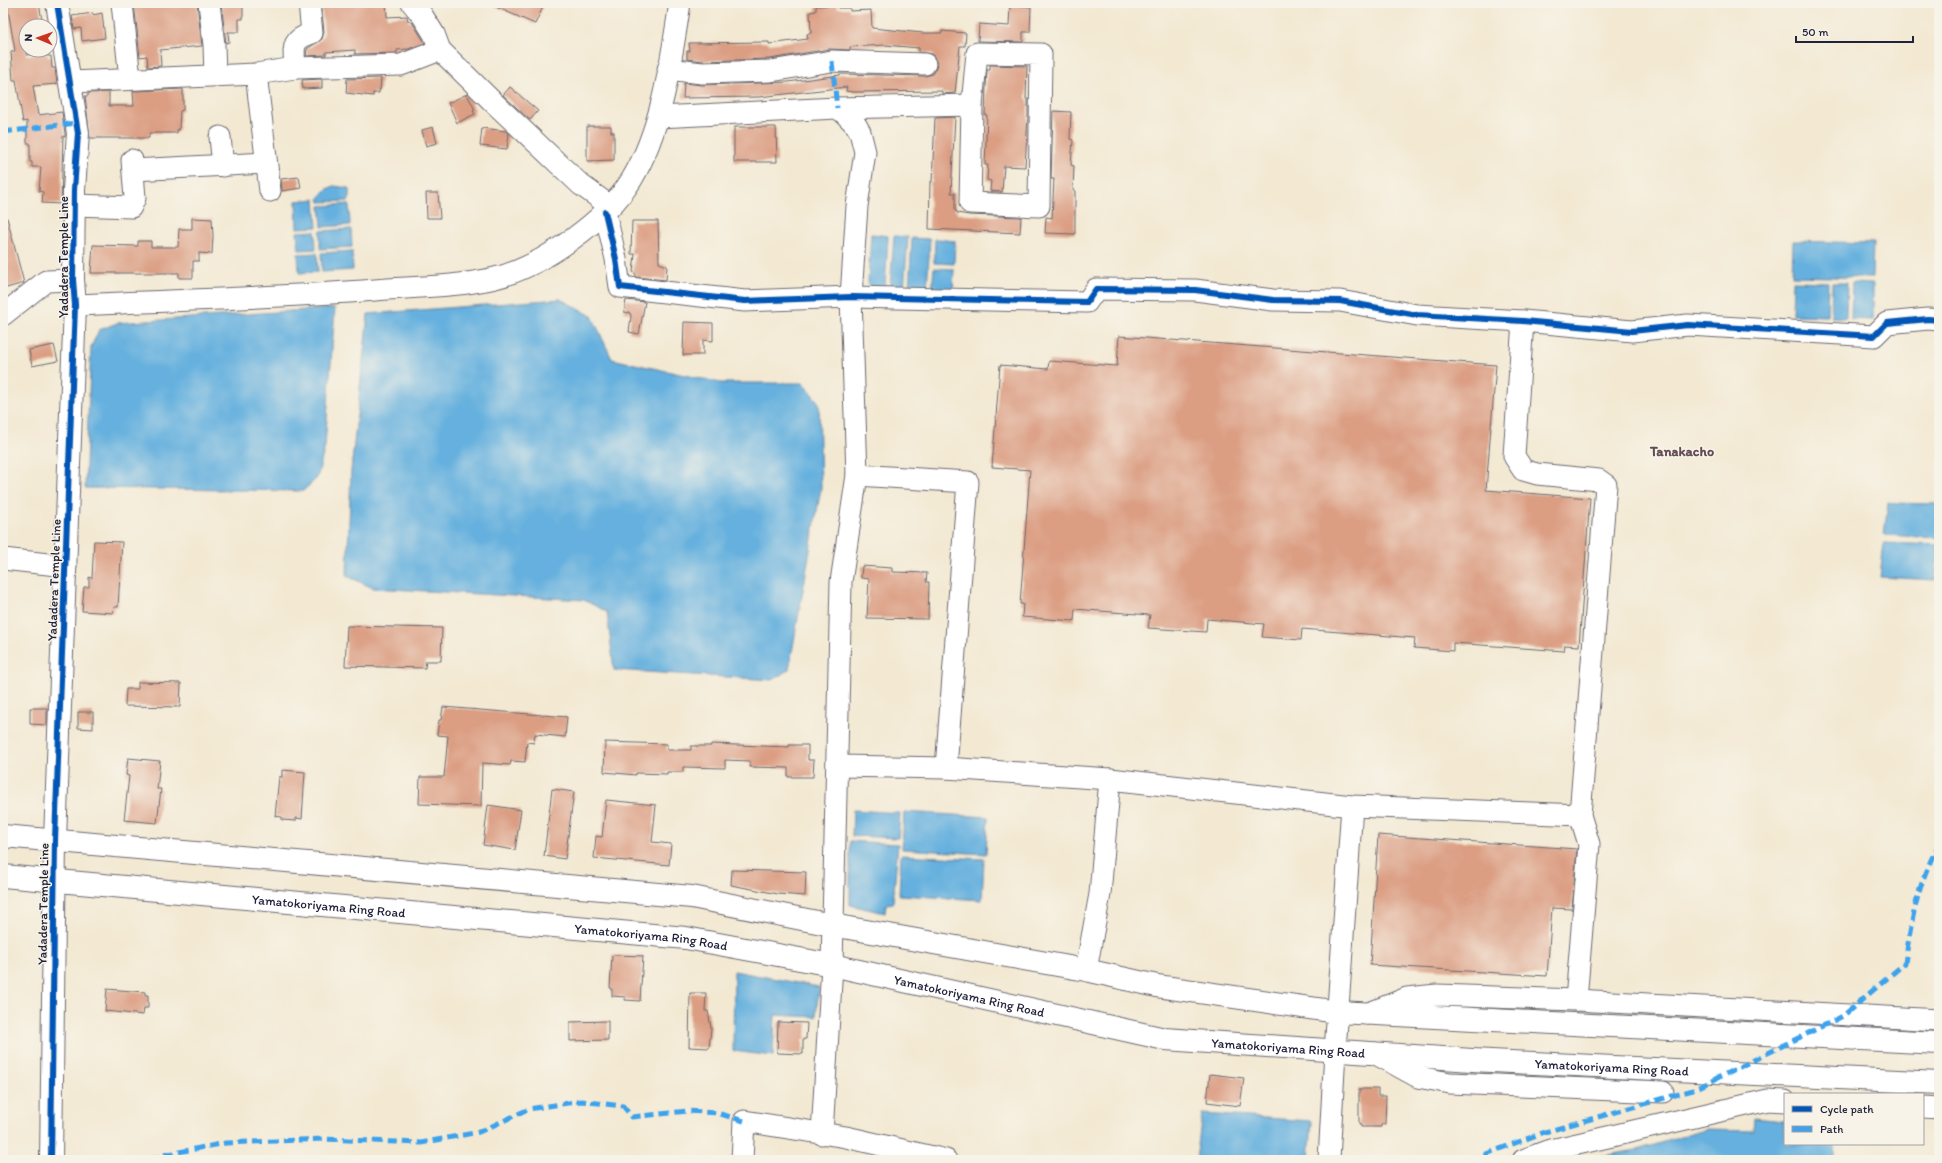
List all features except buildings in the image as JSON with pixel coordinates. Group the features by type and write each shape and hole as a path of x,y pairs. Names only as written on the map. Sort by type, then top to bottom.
{"main road":[{"name":"Yadadera Temple Line","path":"51,1160 55,840 75,305 73,280 78,133 71,82 57,3"},
{"path":"3,836 692,897 832,925 1086,970 1157,986 1338,1012 1939,1043"},
{"name":"Yamatokoriyama Ring Road","path":"3,876 686,938 832,965 1165,1039 1335,1051 1939,1083"}],"street":[{"path":"122,3 130,79"},
{"path":"209,3 214,45 215,75"},
{"path":"295,68 294,47 300,37 312,33 309,3"},
{"path":"412,3 422,15 434,34 440,50 492,102 608,209 620,287 745,301 850,297 1087,302 1096,289 1195,290 1273,300 1340,301 1416,316 1523,321 1632,331 1688,325 1874,336 1886,324 1928,319 1939,320"},
{"path":"75,305 322,294 449,284 496,278 527,266 561,248 608,209 631,180 646,151 659,117 680,3"},
{"path":"71,82 256,74 295,68 401,65 440,50"},
{"path":"976,53 1041,54 1039,206 970,203 972,105 976,53"},
{"path":"668,69 702,73 771,70 832,61 925,64"},
{"path":"256,74 270,192"},
{"path":"659,117 837,108 972,105"},
{"path":"822,1134 832,965 832,925 838,766 841,582 857,475 850,297 857,206 866,152 860,132 850,118 837,108"},
{"path":"860,132 869,120 888,108"},
{"path":"220,137 222,166"},
{"path":"75,205 131,207 135,198 132,165 222,166 266,163"},
{"path":"3,314 46,281 73,280"},
{"path":"1523,321 1514,456 1523,470 1537,474 1599,480 1606,485 1580,815 1589,844 1576,1000"},
{"path":"857,475 968,482 946,768"},
{"path":"3,560 66,566"},
{"path":"838,766 946,768 1110,779 1352,806 1580,815"},
{"path":"1086,970 1100,894 1110,779"},
{"path":"1330,1160 1335,1051 1352,806"},
{"path":"1367,1014 1407,998 1437,995 1576,1000 1939,1020"},
{"path":"1374,1053 1418,1077 1450,1083 1663,1092"},
{"path":"1523,1160 1547,1151 1768,1100 1784,1101"},
{"path":"1924,1107 1939,1108"},
{"path":"742,1160 744,1121 846,1137 946,1160"}],"water":[{"path":"334,186 349,188 349,201 320,202 319,198 327,189"},
{"path":"315,199 317,227 297,228 296,201"},
{"path":"349,204 350,225 322,227 320,206"},
{"path":"351,229 352,247 320,249 320,231"},
{"path":"315,231 316,249 299,250 297,232"},
{"path":"871,234 888,236 885,288 871,288 868,282"},
{"path":"894,236 908,237 904,289 890,288"},
{"path":"912,238 930,239 927,290 909,289"},
{"path":"935,239 955,241 954,264 934,263"},
{"path":"1793,241 1873,243 1872,278 1792,276"},
{"path":"352,251 353,270 322,272 321,253"},
{"path":"317,253 318,272 299,273 298,254"},
{"path":"934,268 954,269 953,292 932,290"},
{"path":"1793,281 1828,282 1827,316 1792,315"},
{"path":"1832,283 1847,283 1846,318 1831,317"},
{"path":"1852,283 1873,284 1873,320 1851,319"},
{"path":"560,299 592,316 612,359 721,383 803,383 819,403 821,488 789,669 773,680 614,670 607,612 584,600 373,588 347,576 351,471 368,314"},
{"path":"335,308 325,446 317,478 303,491 85,488 91,347 99,330 117,323"},
{"path":"1888,503 1939,504 1939,538 1884,535"},
{"path":"1884,543 1939,545 1935,580 1880,577"},
{"path":"853,810 900,813 898,838 852,836"},
{"path":"904,812 988,817 986,854 902,849"},
{"path":"850,841 898,844 893,903 886,904 885,913 850,905"},
{"path":"901,855 984,859 982,900 899,895"},
{"path":"734,971 819,987 816,1017 775,1015 773,1056 733,1051"},
{"path":"1202,1114 1312,1121 1309,1160 1196,1160"},
{"path":"1754,1118 1784,1121 1784,1145 1835,1145 1835,1160 1577,1160 1637,1150 1707,1129 1753,1130"}],"marked path":[{"path":"832,61 837,108"},
{"path":"3,132 76,123"},
{"path":"1470,1160 1545,1132 1693,1090 1843,1016 1905,963 1916,902 1932,858 1939,845"},
{"path":"150,1160 163,1155 226,1143 324,1139 421,1143 479,1132 529,1109 581,1101 623,1106 632,1117 688,1111 717,1113 744,1121"}],"cycle path":[{"path":"51,1160 55,840 75,305 73,280 74,190 78,133 57,3"},
{"path":"605,212 616,259 620,287 745,301 851,297 1087,302 1096,289 1195,290 1273,300 1340,301 1417,315 1523,321 1632,331 1688,325 1874,336 1887,323 1928,319 1939,320"}],"district":[{"name":"Tanakacho","path":"1682,451"}]}
